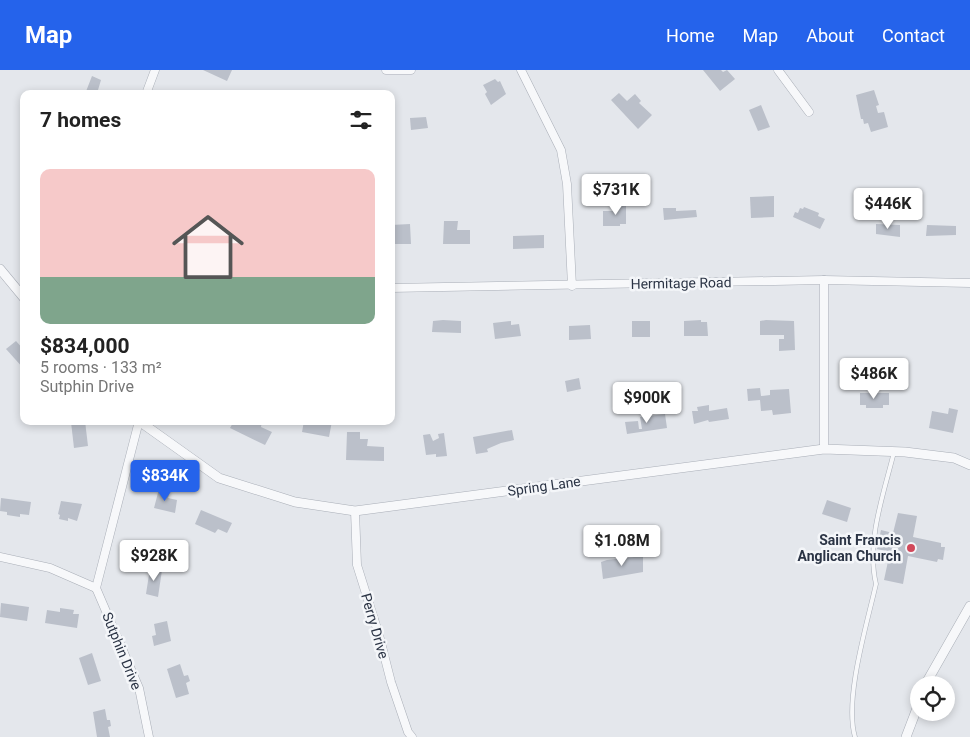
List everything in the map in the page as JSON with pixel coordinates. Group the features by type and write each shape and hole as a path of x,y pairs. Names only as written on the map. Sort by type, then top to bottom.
{"street":[{"path":"148,90 155,70"},
{"path":"386,70 411,70"},
{"path":"521,70 561,150 567,184 572,286"},
{"path":"778,70 809,112"},
{"path":"0,269 20,293"},
{"path":"824,280 824,449"},
{"name":"Hermitage Road","path":"395,288 824,280 970,283"},
{"path":"0,557 50,568 96,588 138,425"},
{"name":"Spring Lane","path":"145,425 218,478 294,502 355,512 824,449 894,452 954,458 970,465"},
{"name":"Perry Drive","path":"355,512 357,565 379,635 391,682 408,732 412,737"},
{"name":"Sutphin Drive","path":"96,588 139,688 149,737"},
{"path":"930,676 970,606"},
{"path":"906,737 912,721"}],"lane":[{"path":"854,737 851,725 852,694 876,584 872,565 875,537 894,452"}],"building":[{"path":"203,70 232,70 227,81"},
{"path":"703,70 721,70 723,72 727,70 735,79 720,91"},
{"path":"92,76 101,80 98,90 87,90"},
{"path":"495,79 498,82 500,81 506,94 491,105 483,85"},
{"path":"874,90 879,105 876,106 878,113 884,112 888,127 871,132 868,123 864,124 863,119 861,119 856,95"},
{"path":"619,93 627,101 635,94 641,101 639,103 652,115 638,129 611,100"},
{"path":"761,105 770,127 758,131 749,110"},
{"path":"426,117 428,128 411,130 410,118"},
{"path":"774,196 774,217 751,218 750,197"},
{"path":"617,202 626,202 626,224 603,226 603,211 617,211"},
{"path":"804,207 819,213 818,216 825,219 820,229 793,217 795,212 798,213 800,208 803,209"},
{"path":"663,208 676,208 676,211 696,210 697,217 664,220"},
{"path":"444,221 458,221 457,230 470,230 470,244 443,244"},
{"path":"410,224 411,244 395,244 395,225"},
{"path":"876,224 900,225 900,237 876,234"},
{"path":"927,225 956,226 956,235 926,236"},
{"path":"544,235 544,248 513,249 513,236"},
{"path":"701,320 701,322 707,322 708,336 684,336 684,321"},
{"path":"433,321 461,321 461,333 432,332"},
{"path":"511,321 511,325 519,324 521,336 495,339 493,323"},
{"path":"632,321 650,321 650,337 632,337"},
{"path":"760,321 794,321 795,350 779,351 779,339 784,339 784,335 760,335"},
{"path":"590,325 591,339 569,340 569,326"},
{"path":"16,341 20,346 20,365 6,349"},
{"path":"579,378 581,389 567,392 565,381"},
{"path":"760,388 761,396 770,395 770,390 789,389 791,413 773,415 772,410 761,411 760,400 748,401 747,389"},
{"path":"860,393 889,393 889,405 883,405 883,408 866,408 866,405 860,405"},
{"path":"709,405 709,411 727,408 729,419 709,422 708,420 694,424 692,411 698,411 697,407"},
{"path":"949,408 958,410 953,433 929,428 932,411 948,414"},
{"path":"665,414 667,428 627,434 625,422 638,421 639,429 642,429 640,417"},
{"path":"71,425 85,425 88,446 74,448"},
{"path":"232,425 261,425 261,427 272,432 265,445 230,428"},
{"path":"303,425 331,425 329,437 302,432"},
{"path":"512,430 514,440 487,449 488,452 476,454 473,437"},
{"path":"347,432 360,432 360,439 368,439 367,446 384,447 384,461 346,460"},
{"path":"444,433 447,456 436,457 436,454 426,455 423,435 430,434 433,441 439,438 438,434"},
{"path":"159,489 170,491 168,498 177,500 175,513 154,508"},
{"path":"1,498 31,502 29,515 20,514 20,517 7,515 7,512 0,511"},
{"path":"827,500 851,508 847,522 822,514"},
{"path":"61,501 82,504 77,521 68,518 68,521 59,519 60,515 58,514"},
{"path":"201,510 232,523 227,533 218,529 215,533 195,524"},
{"name":"Saint Francis Anglican Church","path":"898,513 917,516 913,537 941,543 941,547 945,547 943,560 938,559 937,562 908,556 903,584 884,580 890,552 877,549 881,530 893,533"},
{"path":"643,556 643,572 603,579 601,562"},
{"path":"150,568 162,570 158,597 146,594"},
{"path":"1,603 29,607 27,621 0,617"},
{"path":"60,608 74,610 73,614 79,614 77,628 45,623 47,610 60,612"},
{"path":"167,621 171,641 154,646 152,636 156,635 154,624"},
{"path":"92,653 101,681 88,685 79,658"},
{"path":"180,664 184,676 188,675 190,681 186,683 189,694 176,698 167,669"},
{"path":"105,709 107,720 110,720 111,726 108,727 110,737 97,737 93,712"}],"place":[{"name":"Saint Francis Anglican Church","path":"911,548"}]}
